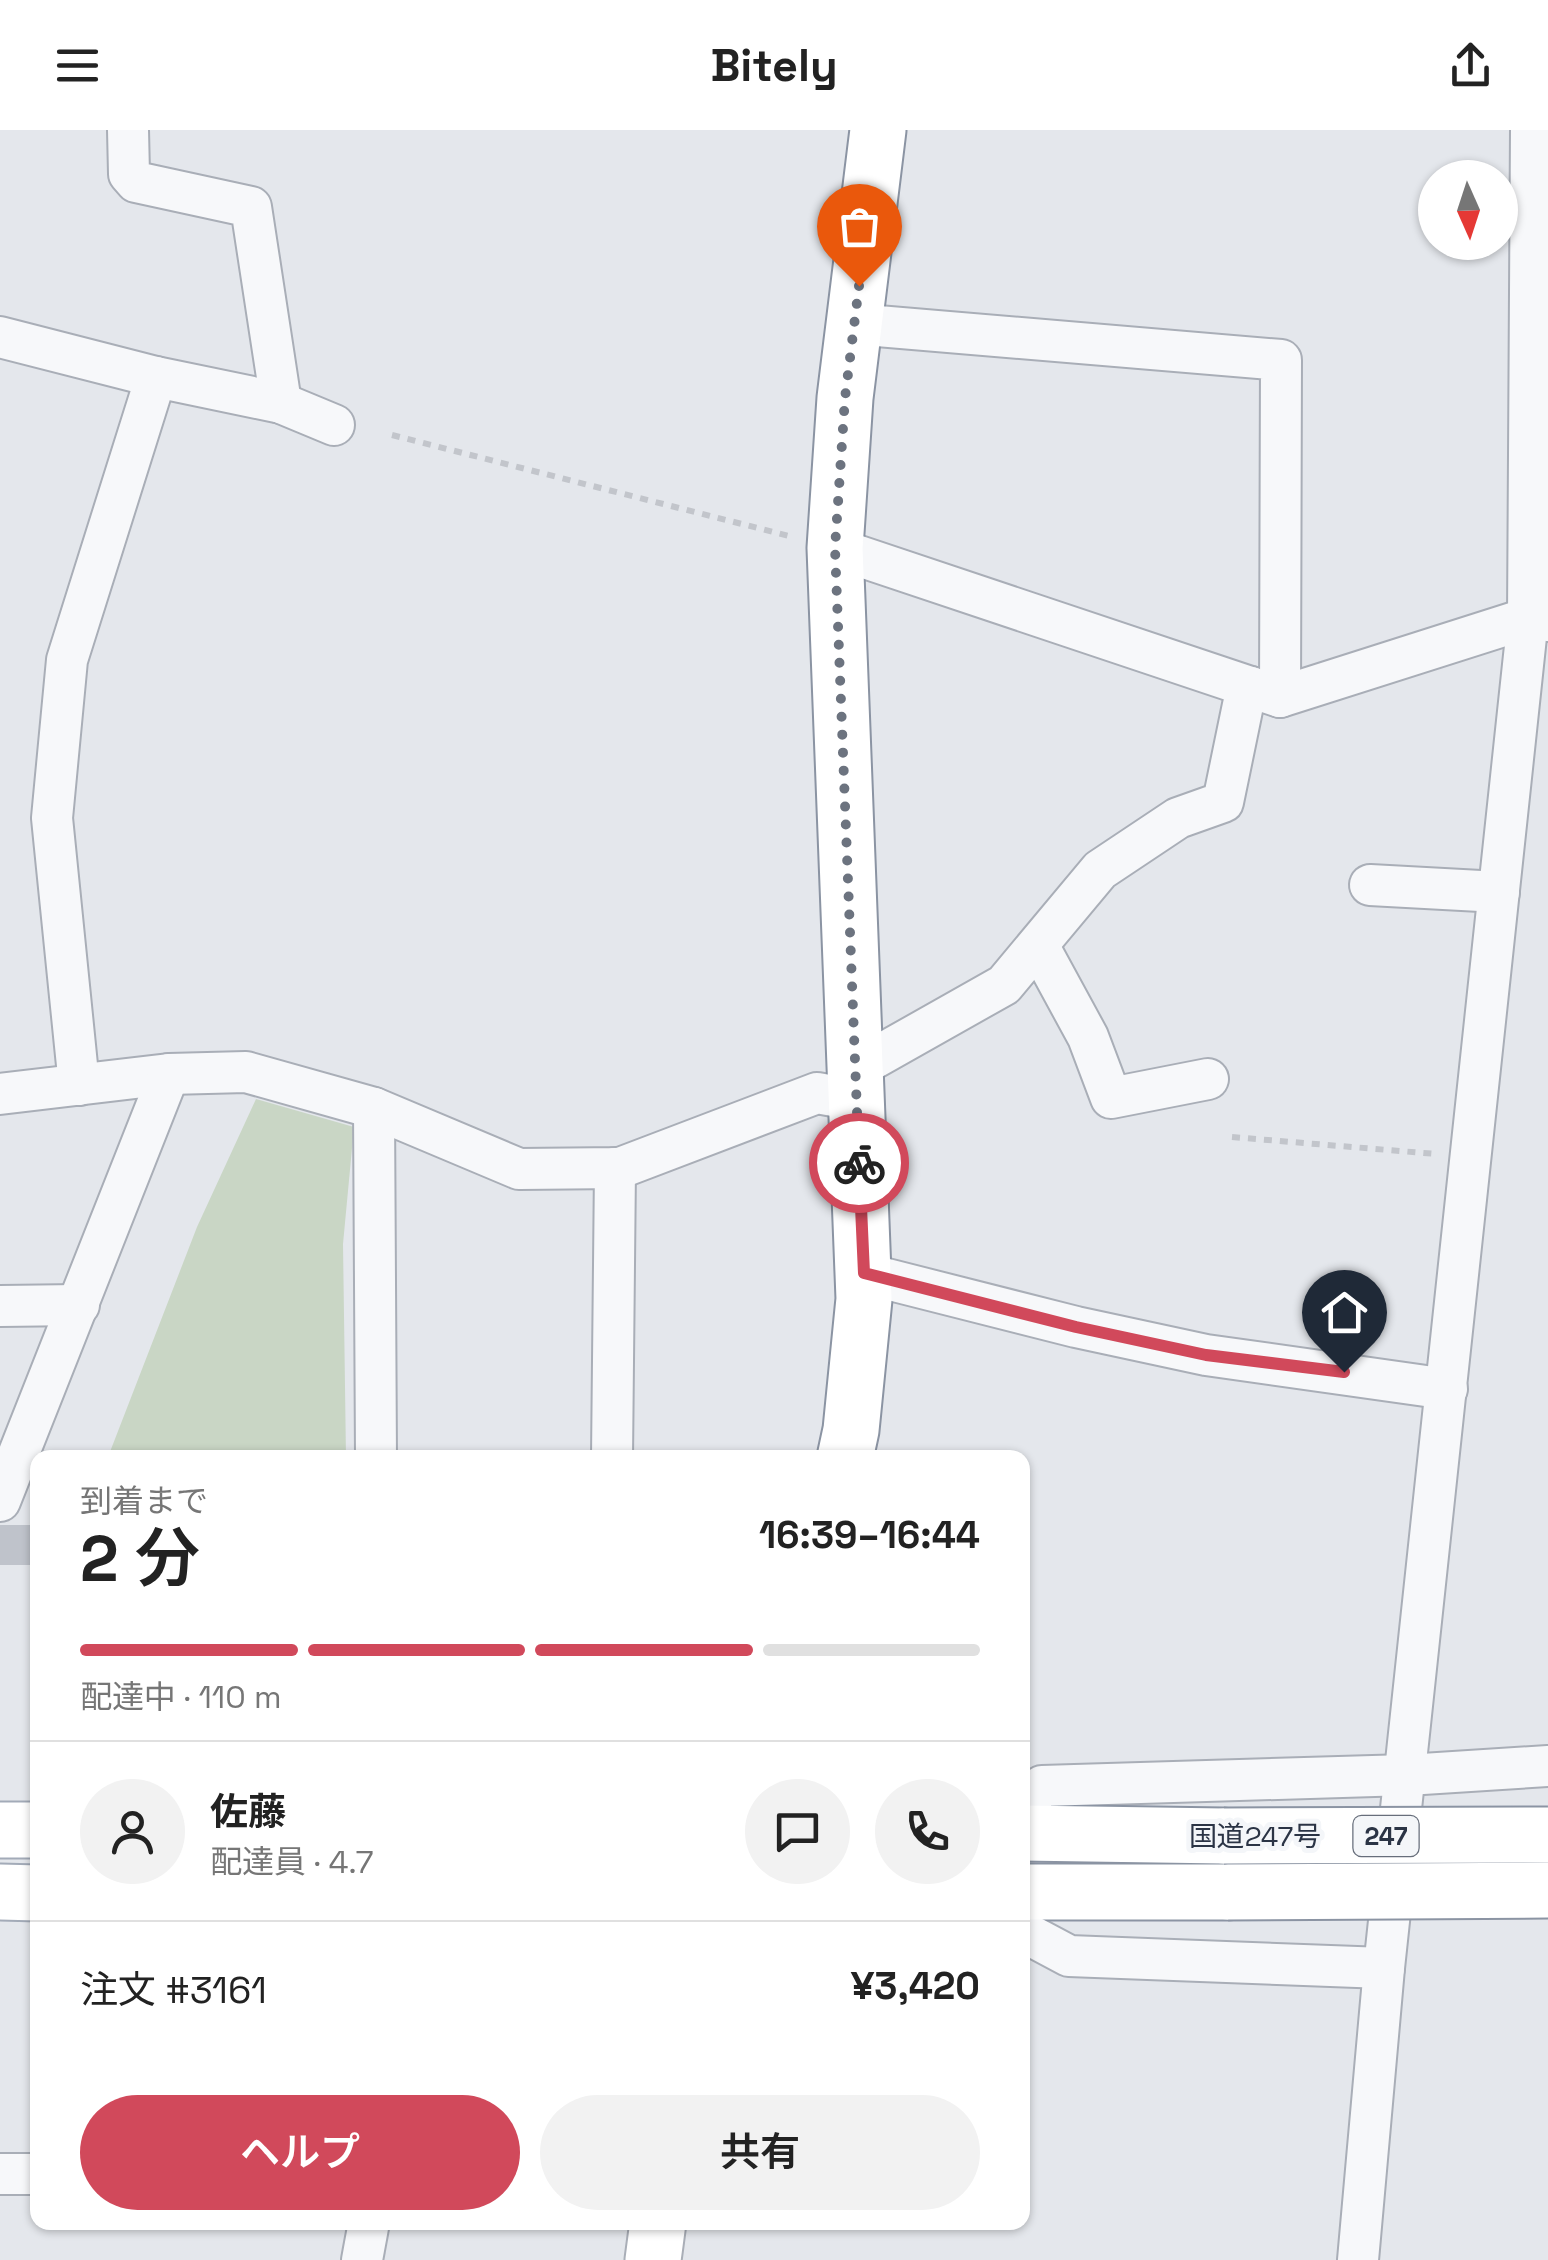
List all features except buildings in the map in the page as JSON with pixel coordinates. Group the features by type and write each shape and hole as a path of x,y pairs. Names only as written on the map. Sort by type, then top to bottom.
{"main road":[{"path":"846,1450 852,1430 864,1273 835,548 845,398 878,130"},
{"name":"国道247号","path":"1030,1812 1224,1836 1548,1835"},
{"path":"0,1830 30,1830"},
{"name":"国道247号","path":"1030,1892 1548,1890"},
{"path":"0,1892 30,1892"},
{"path":"653,2260 657,2230"}],"street":[{"path":"128,130 129,174 136,182 252,208 281,403"},
{"path":"1358,2260 1384,1968 1500,892 1538,620 1532,130"},
{"path":"854,324 1281,360 1265,692"},
{"path":"0,337 281,403 334,424"},
{"path":"80,1085 52,818 68,660 156,376"},
{"path":"835,548 1265,692"},
{"path":"0,1094 170,1074 246,1072 374,1108 520,1170 615,1168 817,1094 856,1085 1004,984 1100,870 1178,818 1222,802 1243,705 1265,692 1538,620"},
{"path":"1370,885 1500,892"},
{"path":"1038,945 1088,1038 1111,1098 1208,1079"},
{"path":"0,1501 170,1074"},
{"path":"374,1108 376,1450"},
{"path":"612,1450 615,1168"},
{"path":"864,1273 1076,1327 1206,1355 1447,1389"},
{"path":"0,1306 79,1305"},
{"path":"1030,1803 1042,1786 1407,1775 1548,1766"},
{"path":"1030,1935 1070,1956 1384,1968"},
{"path":"0,2174 30,2174"},
{"path":"362,2260 367,2230"}],"path":[{"path":"392,435 835,548"},
{"path":"1232,1137 1472,1156"}],"green space":[{"path":"256,1099 354,1127 343,1244 346,1450 111,1450 197,1227"}],"tunnel":[{"path":"0,1545 30,1545"}],"way so far":[{"path":"859,286 845,398 835,548 859,1163"}],"route":[{"path":"859,1163 864,1273 1076,1327 1206,1355 1344,1372"}]}
